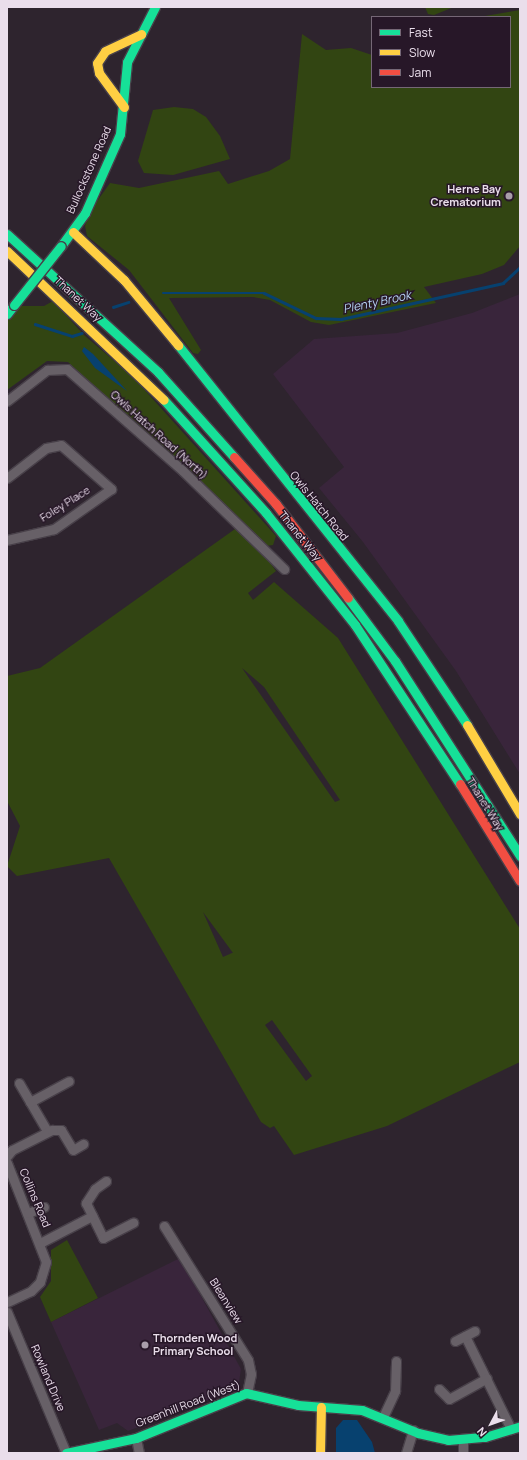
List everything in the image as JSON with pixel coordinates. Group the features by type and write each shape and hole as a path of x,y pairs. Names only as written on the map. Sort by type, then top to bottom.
{"main road":[{"name":"Bullockstone Road","path":"7,314 73,232 120,134 124,107 125,72 127,62 155,7"},
{"path":"124,107 97,68 98,58 105,51 114,49 142,34"},
{"path":"114,49 123,54 127,62"},
{"path":"103,76 112,79 125,72"},
{"name":"Owls Hatch Road","path":"73,232 124,280 151,311 312,518 398,621 443,684 520,814"},
{"name":"Thanet Way","path":"7,234 158,372 276,504 387,649 520,856"},
{"name":"Thanet Way","path":"7,251 148,382 266,513 356,626 430,737 520,881"},
{"name":"Greenhill Road (West)","path":"66,1453 136,1438 247,1393 321,1407 362,1410 413,1430 463,1441"},
{"path":"320,1453 321,1407"},
{"path":"463,1441 516,1427"}],"street":[{"name":"Owls Hatch Road (North)","path":"7,401 47,370 67,369 75,374 284,569"},
{"name":"Foley Place","path":"7,478 46,448 61,445 111,489 54,528 7,540"},
{"path":"30,1102 69,1081"},
{"path":"19,1083 47,1131"},
{"path":"7,1156 12,1150 47,1131 61,1130 73,1150 83,1144"},
{"name":"Collins Road","path":"7,1163 40,1243 46,1262 40,1282 7,1302"},
{"path":"106,1181 87,1199 92,1216 103,1238 133,1223"},
{"path":"28,1213 44,1207"},
{"name":"Collins Road","path":"40,1243 92,1216"},
{"name":"Bleanview","path":"164,1226 248,1360 251,1374 247,1393"},
{"name":"Rowland Drive","path":"7,1314 66,1453"},
{"path":"455,1341 475,1331"},
{"path":"465,1336 487,1378 516,1427"},
{"path":"383,1417 395,1391 396,1362"},
{"path":"439,1390 449,1399 487,1378"},
{"path":"406,1453 413,1430"},
{"path":"136,1438 139,1453"},
{"path":"463,1441 463,1453"}],"shaded area":[{"path":"520,294 520,774 456,671 363,542 319,488 344,467 273,374 314,339 397,333 472,313"},
{"name":"Thornden Wood Primary School","path":"180,1258 241,1369 238,1389 128,1431 117,1423 99,1430 51,1322"}],"green space":[{"path":"425,7 454,7 434,15 428,14"},
{"path":"520,10 520,246 504,265 482,274 424,287 436,303 329,325 311,322 270,300 253,297 169,298 201,350 198,354 193,353 129,270 87,236 85,226 90,211 110,183 139,188 219,171 228,184 269,171 290,159 302,34 326,50 351,48 371,55 371,88 511,88 511,16 485,16"},
{"path":"174,107 193,109 206,117 220,136 230,159 173,175 144,173 138,161 153,110"},
{"path":"53,301 84,335 133,377 276,536 273,545 266,546 68,362 47,361 7,390 7,318 21,306 44,306"},
{"path":"242,524 276,571 248,593 253,600 274,582 338,638 520,929 520,1062 387,1126 294,1155 274,1126 270,1128 261,1122 109,858 17,876 7,866 20,826 7,801 7,676 40,668","holes":["242,668 264,687 340,800 335,802","203,912 233,953 223,957","272,1020 312,1076 306,1081 265,1025"]},
{"path":"67,1240 98,1298 51,1322 40,1297 51,1281 51,1250"}],"water":[{"path":"84,347 93,354 127,391 95,368 82,351"},
{"path":"343,1420 357,1420 372,1442 375,1453 336,1453 336,1428"}],"waterway":[{"name":"Plenty Brook","path":"163,293 264,293 316,318 341,319 503,283 520,267"},
{"name":"Plenty Brook","path":"113,307 128,302"},
{"name":"Plenty Brook","path":"35,324 72,336 82,333"}],"traffic: fast":[{"path":"61,246 85,213 120,134 127,62 155,7"},
{"path":"7,234 158,372 234,457"},
{"path":"14,305 61,246"},
{"path":"7,314 14,305"},
{"path":"178,345 398,621 467,725"},
{"path":"164,400 266,513 355,625 460,784"},
{"path":"348,598 395,661 520,856"},
{"path":"66,1453 136,1438 246,1393 298,1405 362,1410 418,1433 448,1440 485,1437 520,1426"}],"traffic: slow":[{"path":"124,107 99,73 97,63 105,51 141,34"},
{"path":"73,232 124,280 178,345"},
{"path":"7,251 164,400"},
{"path":"467,725 520,814"},
{"path":"320,1453 321,1407"}],"traffic: jam":[{"path":"234,457 276,504 348,598"},
{"path":"460,784 520,881"}],"place":[{"name":"Herne Bay Crematorium","path":"509,196"},
{"name":"Thornden Wood Primary School","path":"145,1345"}]}
